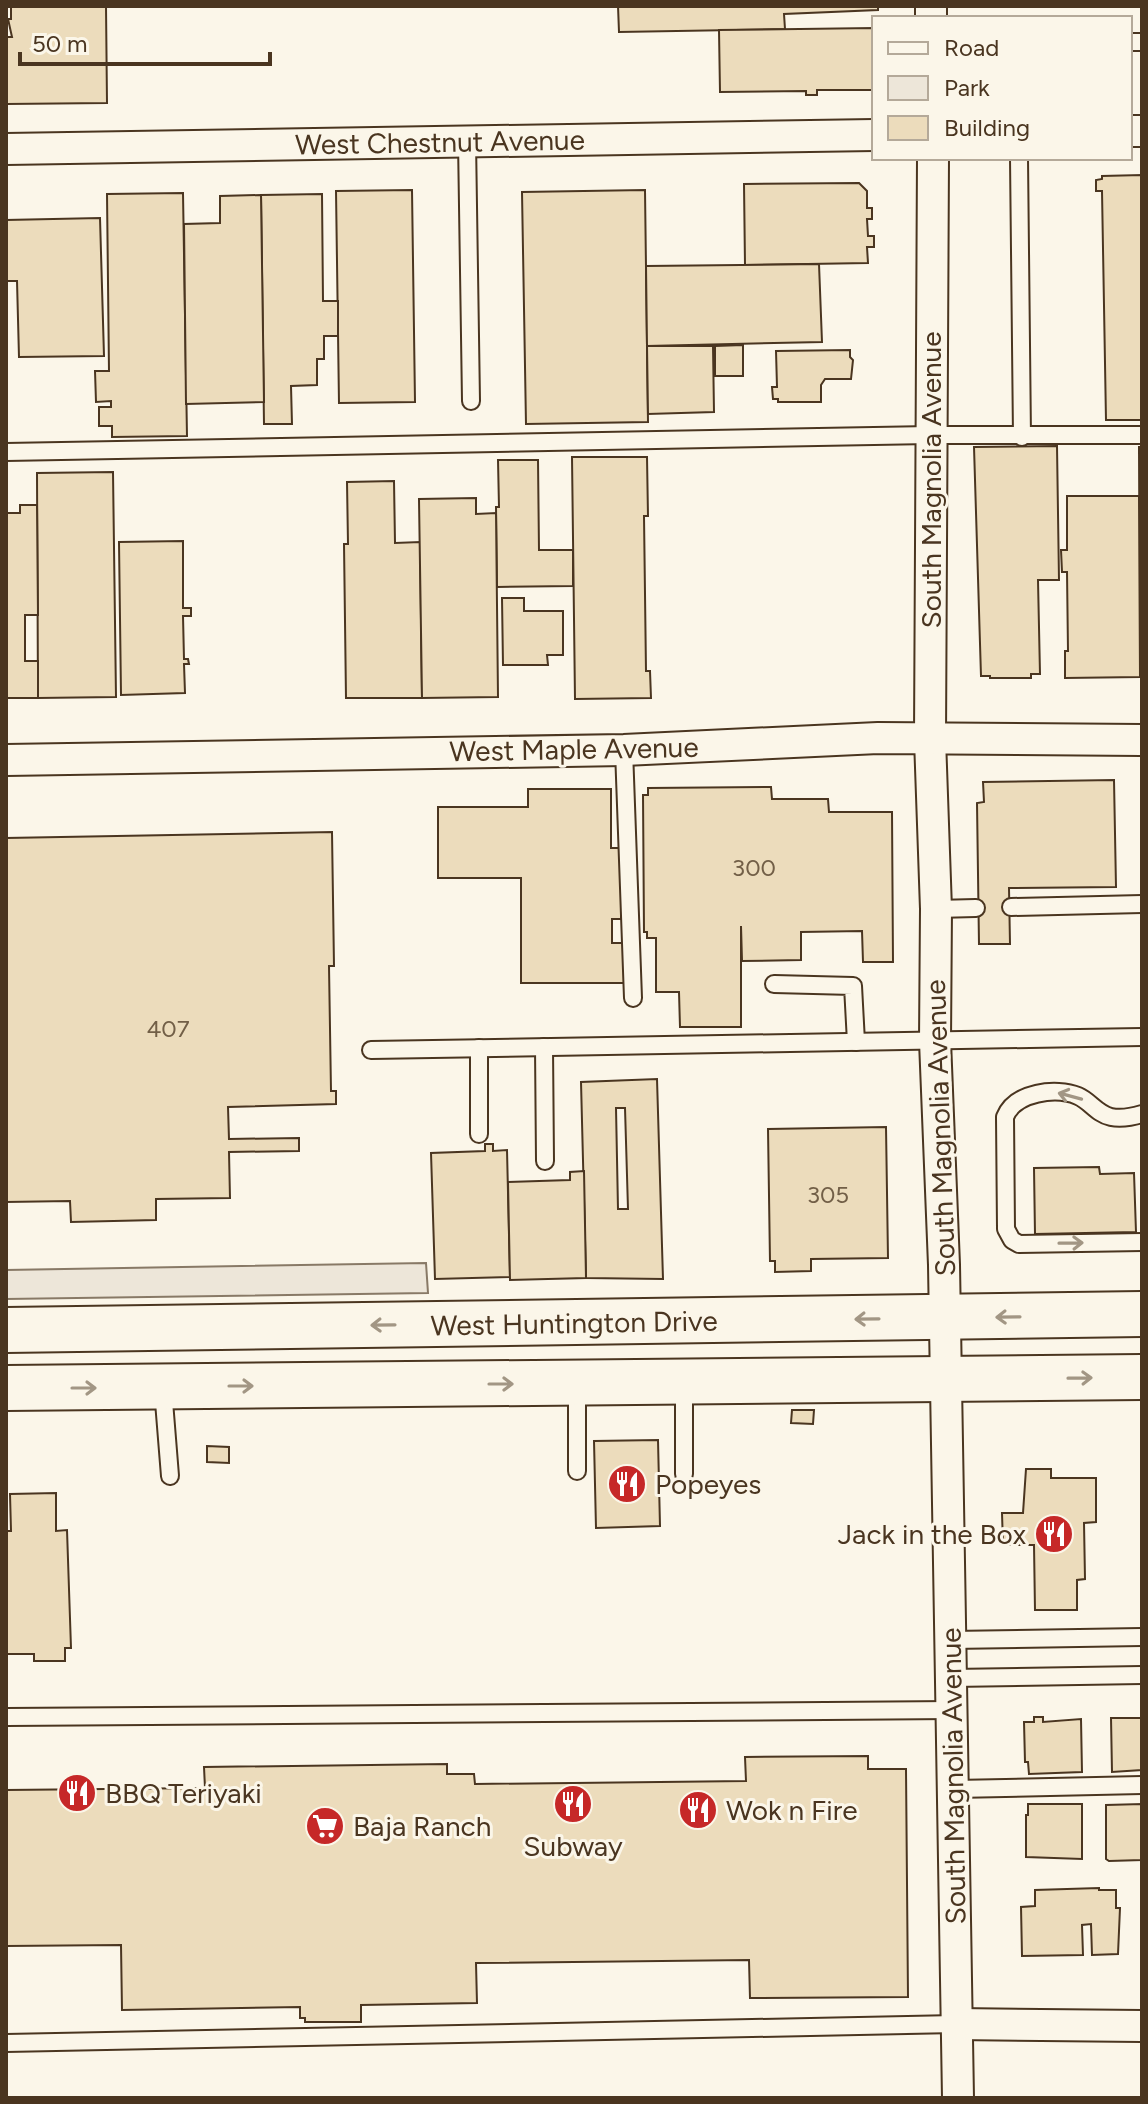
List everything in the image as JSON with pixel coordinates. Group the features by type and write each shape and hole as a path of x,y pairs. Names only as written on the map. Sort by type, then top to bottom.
{"main road":[{"name":"West Huntington Drive","path":"6,1330 1142,1314"},
{"path":"6,1353 89,1352 141,1328"},
{"path":"6,1388 1142,1377"}],"street":[{"name":"West Chestnut Avenue","path":"6,149 872,135"},
{"name":"South Magnolia Avenue","path":"933,160 930,739 955,1789 958,2098"},
{"name":"West Maple Avenue","path":"6,760 624,750 878,738 1142,740"},
{"path":"956,2024 1142,2026"}],"lane":[{"path":"467,141 471,401"},
{"path":"1019,160 1022,437"},
{"path":"6,452 930,435 1142,435"},
{"path":"624,750 633,998"},
{"path":"1011,907 1142,904"},
{"path":"936,909 976,908"},
{"path":"774,984 853,986 856,1042"},
{"path":"371,1050 1142,1037"},
{"path":"544,1047 545,1161"},
{"path":"479,1048 479,1134"},
{"path":"1142,1114 1129,1118 1110,1117 1079,1097 1056,1093 1034,1094 1018,1101 1005,1117 1006,1229 1012,1240 1019,1244 1142,1242"},
{"path":"684,1383 684,1474"},
{"path":"577,1384 577,1471"},
{"path":"163,1387 170,1476"},
{"path":"951,1640 1142,1637"},
{"path":"952,1678 1142,1675"},
{"path":"6,1717 953,1710"},
{"path":"955,1789 1142,1785"},
{"path":"6,2043 956,2024"}],"green space":[{"path":"426,1263 428,1293 6,1299 6,1270"}],"building":[{"path":"11,6 106,6 107,103 6,104 6,37 12,37 8,19 11,19"},
{"path":"618,6 878,6 878,10 784,14 785,29 619,32"},
{"path":"872,28 872,90 817,90 817,95 806,95 806,91 720,92 719,30"},
{"path":"1142,175 1142,420 1106,420 1102,191 1096,191 1096,180 1102,179 1102,176"},
{"path":"859,183 867,191 867,208 872,208 872,219 867,219 868,236 874,236 874,247 867,247 868,263 745,265 744,184"},
{"path":"412,190 415,402 339,403 336,191"},
{"path":"645,190 648,422 526,424 522,192"},
{"path":"183,193 187,436 112,437 112,426 99,426 99,407 111,407 111,401 96,402 95,371 109,371 107,194"},
{"path":"322,194 323,301 338,301 338,336 324,336 324,359 317,359 317,385 291,386 292,424 264,424 261,195"},
{"path":"261,195 264,402 186,404 184,224 220,223 220,196"},
{"path":"100,218 104,356 19,357 17,281 6,281 6,220"},
{"path":"819,264 822,342 647,346 646,266"},
{"path":"743,345 743,376 715,376 715,346"},
{"path":"647,346 713,346 714,412 648,414"},
{"path":"850,350 853,360 851,379 825,379 821,385 821,402 778,402 778,399 773,399 772,387 777,387 776,351"},
{"path":"1057,446 1059,580 1038,580 1040,674 1031,674 1031,678 981,676 974,447"},
{"path":"1139,447 1142,447 1142,672 1140,672"},
{"path":"572,457 647,457 648,516 644,516 646,671 650,671 651,698 575,699"},
{"path":"498,460 538,460 539,550 573,550 573,586 497,587"},
{"path":"113,472 116,697 38,698 37,473"},
{"path":"394,481 395,543 420,542 422,698 346,698 344,544 348,544 347,482"},
{"path":"1067,496 1139,496 1140,677 1065,678 1065,651 1068,651 1067,572 1062,572 1061,550 1067,550"},
{"path":"476,498 476,514 496,513 498,697 422,698 419,499"},
{"path":"20,505 37,505 38,615 25,615 25,661 38,661 38,698 6,698 6,513 20,513"},
{"path":"183,541 183,608 191,608 191,616 183,616 184,659 188,659 189,664 184,664 185,693 121,695 119,542"},
{"path":"502,598 524,598 524,611 563,611 563,655 547,655 548,665 503,665"},
{"path":"1114,780 1116,887 1009,888 1010,944 979,944 977,803 984,802 983,782"},
{"path":"771,787 772,799 828,799 829,812 892,812 893,962 863,962 862,931 801,932 801,960 742,961 741,926 741,1027 680,1027 679,992 656,992 656,938 647,938 647,932 644,932 643,795 648,795 648,788"},
{"path":"528,789 611,789 611,848 621,848 621,919 612,919 612,943 626,943 626,983 521,983 521,878 438,878 438,807 528,807"},
{"path":"332,832 334,966 329,966 331,1091 336,1091 336,1104 228,1107 229,1139 299,1138 299,1151 229,1152 230,1198 156,1199 156,1220 71,1222 70,1201 6,1202 6,838"},
{"path":"657,1079 663,1279 586,1278 581,1082","holes":["616,1108 625,1108 628,1209 618,1209"]},
{"path":"886,1127 888,1258 811,1259 811,1271 775,1272 775,1261 770,1261 768,1129"},
{"path":"485,1144 493,1144 493,1151 507,1150 510,1277 435,1279 431,1153 485,1151"},
{"path":"1099,1167 1100,1174 1134,1173 1136,1232 1035,1234 1034,1168"},
{"path":"584,1171 586,1278 510,1280 508,1182 570,1180 570,1172"},
{"path":"792,1410 814,1410 813,1424 791,1423"},
{"path":"658,1440 660,1526 596,1528 594,1441"},
{"path":"207,1446 229,1447 229,1463 207,1462"},
{"path":"1026,1469 1051,1469 1051,1478 1096,1478 1096,1522 1084,1523 1085,1579 1077,1580 1077,1610 1035,1610 1034,1545 1003,1545 1002,1513 1023,1513"},
{"path":"56,1493 56,1531 67,1530 71,1648 65,1648 65,1661 34,1661 34,1654 6,1654 6,1531 11,1531 10,1494"},
{"path":"1034,1717 1043,1717 1043,1722 1081,1719 1082,1772 1029,1774 1028,1762 1025,1762 1024,1722 1034,1722"},
{"path":"1111,1718 1142,1718 1142,1770 1112,1772"},
{"path":"868,1756 868,1769 906,1769 908,1997 750,1998 749,1960 476,1963 477,2003 361,2005 361,2022 305,2022 305,2018 300,2018 300,2007 122,2010 121,1945 6,1946 6,1790 205,1788 204,1767 447,1764 447,1774 474,1774 475,1784 746,1781 745,1757"},
{"path":"1028,1804 1082,1804 1082,1859 1026,1857"},
{"path":"1142,1804 1142,1860 1109,1861 1106,1859 1106,1805"},
{"path":"1035,1890 1116,1890 1116,1908 1120,1908 1118,1954 1092,1955 1091,1924 1082,1925 1083,1955 1022,1956 1021,1907 1035,1906"}],"place":[{"name":"Popeyes","path":"627,1484"},
{"name":"Jack in the Box","path":"1054,1534"},
{"name":"BBQ Teriyaki","path":"77,1793"},
{"name":"Subway","path":"573,1804"},
{"name":"Wok n Fire","path":"698,1810"},
{"name":"Baja Ranch","path":"325,1826"}]}
